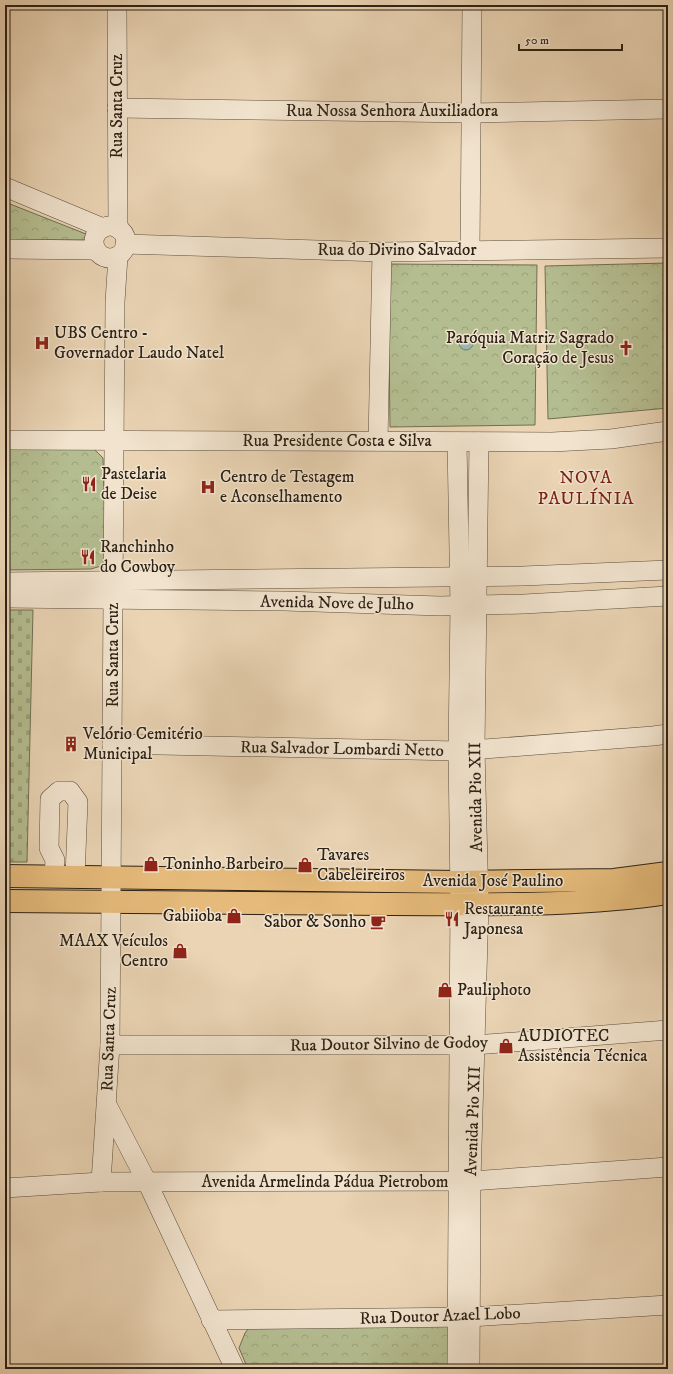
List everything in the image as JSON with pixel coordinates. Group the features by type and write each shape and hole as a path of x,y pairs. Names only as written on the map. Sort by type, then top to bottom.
{"main road":[{"name":"Avenida José Paulino","path":"5,876 469,882 619,880 668,873"},
{"name":"Avenida José Paulino","path":"5,901 112,904 469,904 627,899 668,893"}],"street":[{"name":"Rua Santa Cruz","path":"101,1182 110,1045 112,904 115,302 110,242 117,207 117,5"},
{"path":"470,251 472,5"},
{"name":"Rua Nossa Senhora Auxiliadora","path":"117,108 471,113 668,109"},
{"path":"5,188 110,242"},
{"name":"Rua do Divino Salvador","path":"5,249 110,242 382,252 668,248"},
{"path":"378,442 382,252"},
{"name":"Rua Presidente Costa e Silva","path":"5,440 552,442 611,440 668,431"},
{"name":"Avenida Pio XII","path":"457,442 468,576"},
{"name":"Avenida Pio XII","path":"457,1369 463,1317 469,904 466,750 468,576 479,442"},
{"name":"Avenida Nove de Julho","path":"5,582 113,580 284,580 668,570"},
{"name":"Avenida Nove de Julho","path":"5,598 468,605 668,596"},
{"name":"Rua Salvador Lombardi Netto","path":"112,744 466,750 668,734"},
{"name":"Rua Doutor Silvino de Godoy","path":"110,1045 467,1044 668,1030"},
{"name":"Rua Santa Cruz","path":"107,1105 148,1184 235,1369"},
{"name":"Avenida Armelinda Pádua Pietrobom","path":"14,1187 101,1182 148,1184 465,1181 668,1167"},
{"path":"5,1196 14,1187"},
{"name":"Rua Doutor Azael Lobo","path":"212,1320 463,1317 668,1305"},
{"name":"Avenida Pio XII","path":"463,1317 470,1369"}],"green space":[{"path":"5,202 86,234 87,237 85,240 5,240"},
{"path":"668,263 668,408 548,419 545,266"},
{"path":"388,264 537,265 535,425 390,427"},
{"path":"5,447 94,449 103,458 106,557 101,566 91,569 5,570"},
{"path":"5,610 33,610 27,862 5,862"},
{"path":"453,1320 453,1369 248,1369 239,1348 245,1333 251,1325"}],"water":[{"path":"463,336 469,336 473,340 473,346 469,350 463,350 459,346 459,340"}],"place":[{"name":"UBS Centro - Governador Laudo Natel","path":"42,343"},
{"name":"Paróquia Matriz Sagrado Coração de Jesus","path":"626,348"},
{"name":"Pastelaria de Deise","path":"89,484"},
{"name":"Centro de Testagem e Aconselhamento","path":"208,487"},
{"name":"Ranchinho do Cowboy","path":"88,557"},
{"name":"Velório Cemitério Municipal","path":"71,744"},
{"name":"Toninho Barbeiro","path":"151,864"},
{"name":"Tavares Cabeleireiros","path":"305,865"},
{"name":"Gabiioba","path":"234,916"},
{"name":"Restaurante Japonesa","path":"452,919"},
{"name":"Sabor & Sonho","path":"378,922"},
{"name":"MAAX Veículos Centro","path":"180,951"},
{"name":"Pauliphoto","path":"445,990"},
{"name":"AUDIOTEC Assistência Técnica","path":"506,1046"}],"district":[{"name":"NOVA PAULÍNIA","path":"586,488"}]}
